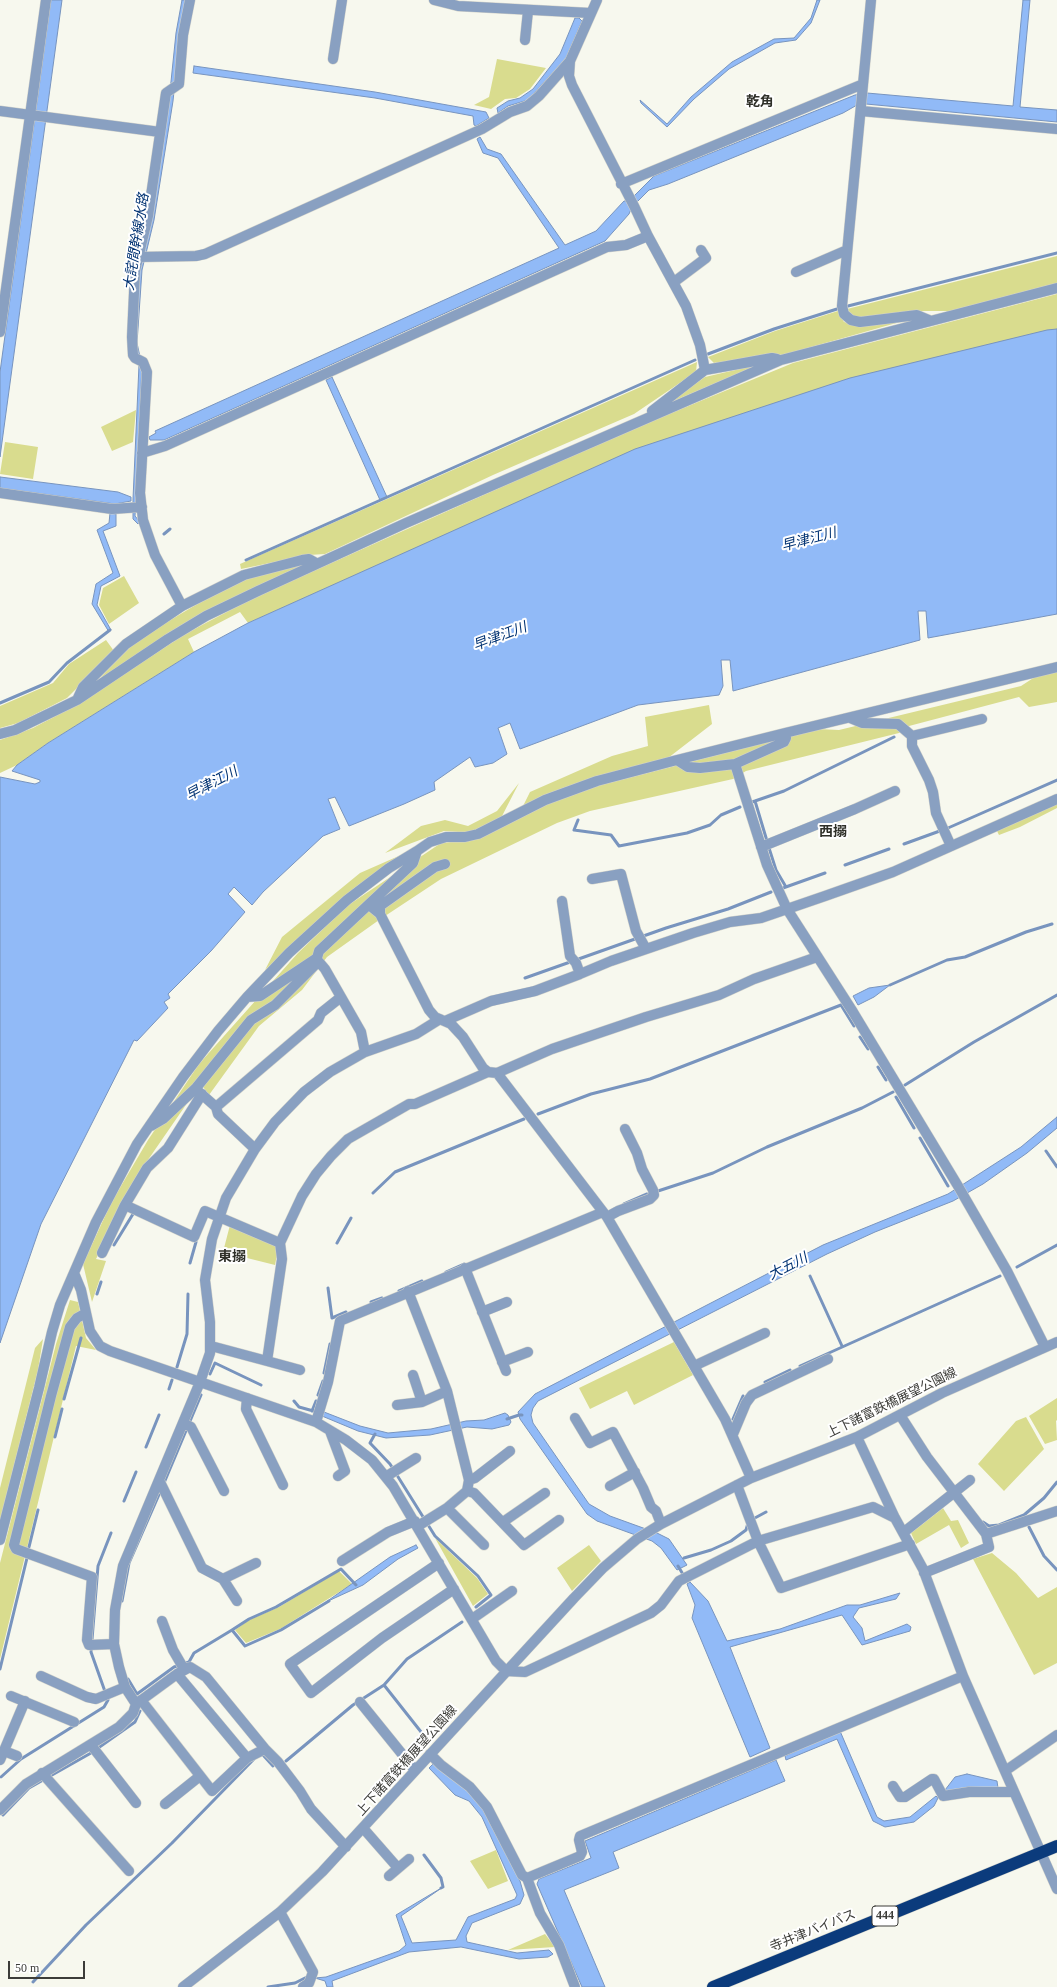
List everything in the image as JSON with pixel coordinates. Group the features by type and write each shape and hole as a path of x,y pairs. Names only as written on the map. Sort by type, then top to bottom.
{"highway":[{"name":"寺井津バイパス","path":"713,1987 1057,1846"}],"street":[{"path":"0,332 46,0"},
{"path":"182,606 155,555 137,507 140,493 147,372 139,360 133,355 132,337 135,271 143,257 166,93 180,84 183,35 190,0"},
{"path":"333,59 342,0"},
{"path":"434,0 458,6 528,11 590,13"},
{"path":"597,0 570,61 569,76 572,86 621,184 629,196 648,236 686,306 700,345 704,370"},
{"path":"871,0 842,306 844,314 850,320 860,322 917,315 929,320"},
{"path":"525,40 528,11"},
{"path":"143,257 205,254 482,129 510,112 527,106 539,96 570,61"},
{"path":"621,184 863,87"},
{"path":"861,110 1057,130"},
{"path":"0,111 160,132"},
{"path":"142,453 165,446 607,247 626,245 648,236"},
{"path":"674,282 706,258 701,250"},
{"path":"796,272 847,250"},
{"path":"0,734 22,727 78,700 168,638 206,616 316,563 781,360 929,320 1057,288"},
{"path":"641,420 704,370 772,358 781,360"},
{"path":"0,493 112,508 137,507"},
{"path":"78,700 83,687 126,644 182,606 244,575 302,560 309,559 316,563"},
{"path":"0,1540 52,1332 74,1273 96,1222 137,1144 182,1077 247,997 289,953 347,900 389,868 430,842 446,837 465,837 478,834 544,800 597,781 785,733 1057,667"},
{"path":"850,718 862,723 898,724 912,736 912,746 929,780 933,792 936,813 951,846"},
{"path":"912,736 982,719"},
{"path":"677,760 688,767 700,768 735,764 784,742 786,738 785,733"},
{"path":"735,764 761,847 775,884 787,909 958,1186 1007,1271 1045,1347"},
{"path":"761,847 895,791"},
{"path":"265,1749 247,1758 212,1791 125,1687 114,1644 115,1610 123,1566 187,1425 210,1353 211,1346 205,1280 212,1239 226,1198 254,1150 275,1122 304,1092 330,1072 365,1052 416,1034 443,1020 491,1001 534,991 580,974 611,961 642,942 730,922 761,918 893,872 1057,799"},
{"path":"102,1253 125,1205 147,1168 168,1148 199,1091 251,1020 275,1005 318,960 319,951 413,864 418,851"},
{"path":"380,914 380,906 435,867 445,864"},
{"path":"592,879 620,874 642,942"},
{"path":"562,901 570,956 575,961 580,974"},
{"path":"369,905 380,914 429,1010 435,1017 451,1024 463,1037 483,1068 493,1073 605,1214 733,1434 751,1478"},
{"path":"267,1361 282,1259 280,1243 290,1220 316,1174 348,1139 409,1104 414,1104 552,1050 646,1017 720,995 754,979 817,957"},
{"path":"247,997 260,996 318,960"},
{"path":"318,960 361,1032 365,1052"},
{"path":"216,1107 318,1020 322,1013 341,997"},
{"path":"148,1128 163,1119 199,1091"},
{"path":"199,1091 216,1107 218,1114 254,1150"},
{"path":"318,1416 328,1382 340,1321 465,1268 605,1214 618,1211 650,1199 654,1195 653,1190 642,1169 637,1153 625,1129"},
{"path":"125,1205 194,1237 205,1212 280,1243"},
{"path":"465,1268 504,1366 528,1352"},
{"path":"74,1273 81,1290 90,1331 100,1346 110,1351 247,1398 318,1416 330,1430 393,1473 421,1522 439,1563 496,1661 506,1671 525,1672 652,1613 661,1605 679,1581 758,1541 873,1507 895,1518"},
{"path":"408,1291 447,1391 458,1432 468,1486 524,1545 559,1520"},
{"path":"482,1312 507,1302"},
{"path":"86,1313 77,1318 70,1327 50,1396 14,1545 16,1549 92,1577 87,1640 92,1645 114,1644"},
{"path":"694,1366 765,1333"},
{"name":"上下諸富鉄橋展望公園線","path":"183,1987 280,1912 346,1847 506,1671 603,1568 637,1539 656,1526 751,1478 858,1437 942,1393 1057,1342"},
{"path":"211,1346 300,1370"},
{"path":"733,1434 746,1403 752,1395 828,1359"},
{"path":"413,1375 422,1402"},
{"path":"397,1405 422,1402 447,1391"},
{"path":"247,1398 246,1408 283,1485"},
{"path":"900,1415 927,1457 986,1534 989,1547 924,1573"},
{"path":"575,1418 590,1443 613,1432 635,1472 651,1507 656,1511 656,1526"},
{"path":"187,1425 224,1491"},
{"path":"330,1430 346,1472 338,1476"},
{"path":"858,1437 895,1518 904,1532 924,1573 963,1676 1057,1889"},
{"path":"342,1561 388,1532 421,1522 447,1508 475,1478 510,1451"},
{"path":"393,1473 416,1458"},
{"path":"610,1486 635,1472"},
{"path":"904,1532 970,1480"},
{"path":"161,1484 202,1568 223,1579 237,1601"},
{"path":"737,1485 758,1541 781,1588 910,1544"},
{"path":"503,1522 545,1493"},
{"path":"447,1508 484,1545"},
{"path":"986,1534 1057,1511"},
{"path":"223,1579 256,1563"},
{"path":"439,1563 290,1664 311,1693 382,1638 454,1589"},
{"path":"472,1619 512,1591"},
{"path":"162,1620 181,1668 247,1758"},
{"path":"0,1810 26,1784 45,1776 94,1749 133,1713 138,1702 181,1668 190,1667 206,1677 265,1749 278,1762 300,1791 311,1809 346,1847"},
{"path":"41,1676 87,1697 96,1698 107,1696 125,1687"},
{"path":"527,1878 580,1856 582,1852 579,1840 580,1836 763,1758 963,1676"},
{"path":"11,1696 74,1722"},
{"path":"17,1756 2,1755 25,1702"},
{"path":"360,1702 415,1770"},
{"path":"1005,1771 1057,1735"},
{"path":"94,1749 136,1802"},
{"path":"430,1754 478,1795 487,1807 522,1874 527,1878 540,1913 560,1949 575,1987"},
{"path":"45,1776 129,1871"},
{"path":"164,1804 200,1776"},
{"path":"893,1786 900,1797 905,1796 932,1779 934,1779 943,1796 969,1792 1014,1792"},
{"path":"363,1828 398,1868"},
{"path":"389,1876 408,1859"},
{"path":"280,1912 313,1972 309,1983 303,1987"}],"green space":[{"path":"497,59 546,68 530,89 516,98 505,99 491,109 474,105 489,97"},
{"path":"1057,256 1057,283 950,311 923,311 863,318 852,316 847,309"},
{"path":"1057,294 1057,340 447,535 248,623 240,612 188,639 194,652 48,743 17,765 0,773 0,740 33,728 80,703 185,634 255,597 620,434 793,363"},
{"path":"838,311 844,322 857,325 907,320 783,355 714,363 708,357 775,331"},
{"path":"697,362 696,372 634,414 493,475 325,554 309,555 241,569 240,564"},
{"path":"761,364 662,406 705,377"},
{"path":"136,410 133,442 112,451 101,427"},
{"path":"5,442 38,447 33,479 0,474"},
{"path":"305,564 94,685 130,644 199,603 253,576"},
{"path":"124,576 139,603 109,624 99,605 103,588"},
{"path":"106,640 114,651 67,698 18,723 0,728 0,706 53,683 69,664"},
{"path":"1057,672 1057,702 1029,707 1019,697 909,726 899,733 746,771 733,779 590,811 557,823 441,879 327,957 302,990 259,1026 209,1095 198,1080 190,1099 141,1170 96,1259 106,1261 92,1302 83,1264 111,1203 148,1140 199,1064 298,953 347,906 441,843 478,839 549,803 597,786 818,729 839,730 1021,686 1038,675"},
{"path":"709,705 712,724 668,758 597,776 544,795 523,806 530,792 612,756 648,746 645,717"},
{"path":"519,783 501,818 472,833 444,831 385,853 421,826 445,820 468,826 497,811"},
{"path":"1057,804 1057,808 1020,827 999,835 996,829"},
{"path":"401,855 353,889 265,970 282,937 360,873"},
{"path":"230,1225 279,1244 275,1265 223,1252"},
{"path":"70,1300 78,1302 86,1338 96,1350 76,1346 0,1659 0,1563 56,1344"},
{"path":"43,1339 38,1370 0,1521 0,1488 35,1348"},
{"path":"674,1342 693,1375 634,1405 627,1391 590,1409 579,1388"},
{"path":"1057,1398 1057,1440 1045,1444 1029,1416"},
{"path":"1026,1417 1044,1449 1004,1491 978,1464 1016,1421"},
{"path":"943,1508 951,1521 958,1520 969,1543 961,1548 949,1525 916,1544 911,1533"},
{"path":"435,1538 477,1578 488,1594 473,1606"},
{"path":"589,1545 601,1561 572,1591 557,1568"},
{"path":"992,1553 1016,1573 1038,1598 1057,1587 1057,1663 1034,1675 973,1559"},
{"path":"339,1571 352,1584 280,1629 246,1643 235,1630 249,1620 279,1607"},
{"path":"496,1850 508,1881 488,1889 470,1861"},
{"path":"545,1934 555,1947 508,1950"}],"water":[{"path":"51,0 62,0 0,457 0,372"},
{"path":"182,0 186,0 180,33 173,101 154,220 142,270 137,343 142,366 135,516 140,522 138,524 133,519 133,499 139,365 135,342 139,269 169,101 176,33"},
{"path":"817,0 820,0 811,23 796,40 775,43 729,69 694,99 667,127 641,103 640,100 667,124 691,97 732,62 774,39 794,38 811,18"},
{"path":"1023,0 1030,0 1020,107 1057,110 1057,122 866,104 857,105 843,113 668,184 649,190 632,207 629,214 605,241 164,440 150,440 149,437 156,433 155,431 559,248 498,158 483,153 477,139 480,137 487,149 501,154 565,245 596,231 624,201 629,201 654,176 855,95 867,93 1013,106"},
{"path":"575,18 579,18 582,21 566,58 528,100 508,106 498,113 497,108 508,101 520,98 533,89 560,54"},
{"path":"194,66 375,92 486,112 489,118 476,126 474,125 473,116 375,98 193,73"},
{"name":"早津江川","path":"1057,329 1057,614 928,638 926,611 918,611 920,640 733,691 730,660 721,660 723,686 719,695 638,705 520,749 510,723 498,728 507,754 493,763 475,767 470,757 434,782 435,790 349,826 335,797 328,799 340,829 323,836 263,892 252,905 234,887 228,894 245,912 211,951 168,994 170,998 164,1002 168,1008 137,1041 134,1040 41,1224 0,1343 0,777 35,784 40,782 40,780 12,771 17,765 48,743 194,652 248,623 635,449 850,378 1047,330"},
{"path":"332,377 387,497 380,500 326,380"},
{"path":"0,477 118,492 131,497 131,501 115,504 0,488"},
{"path":"110,513 116,514 116,526 103,531 120,576 101,586 97,605 111,630 109,632 92,604 96,584 113,573 97,530 109,523"},
{"path":"890,985 874,997 858,1005 853,996 869,988"},
{"name":"大五川","path":"1057,1117 1057,1128 1027,1153 983,1184 953,1201 875,1232 827,1254 538,1401 533,1408 531,1415 533,1423 589,1504 610,1516 657,1533 669,1539 687,1565 677,1570 661,1548 652,1541 597,1521 587,1514 520,1419 518,1412 535,1394 823,1245 948,1194 1021,1147"},
{"path":"324,1412 360,1426 388,1433 431,1429 466,1421 484,1420 505,1413 508,1415 511,1422 509,1425 492,1429 467,1427 430,1435 386,1438 358,1431 322,1416"},
{"path":"416,1545 418,1548 398,1559 363,1585 326,1602 390,1557"},
{"path":"690,1582 708,1601 727,1641 780,1629 847,1605 860,1605 900,1593 896,1599 859,1608 853,1617 862,1628 865,1641 907,1624 911,1627 910,1631 862,1645 842,1615 730,1647 770,1748 750,1757 692,1618 695,1605 687,1584"},
{"path":"840,1731 877,1817 884,1821 910,1817 936,1796 938,1798 934,1806 914,1822 885,1827 873,1821 837,1739 786,1760 785,1756"},
{"path":"776,1760 785,1781 613,1852 619,1868 564,1890 605,1987 582,1987 537,1884 539,1879 591,1858 585,1841"},
{"path":"433,1764 468,1791 482,1808 520,1881 524,1895 520,1904 472,1923 466,1936 467,1942 517,1953 549,1950 553,1954 548,1957 519,1959 461,1947 409,1952 332,1981 333,1987 327,1987 325,1981 315,1978 326,1977 399,1951 406,1945 396,1915 443,1887 401,1916 412,1943 456,1940 468,1917 515,1899 517,1895 482,1817 469,1801 455,1795 429,1768"},
{"path":"967,1774 997,1781 998,1788 968,1787 947,1792 945,1790 955,1777"}],"waterway":[{"path":"848,306 1057,253"},
{"path":"708,354 774,329 837,309"},
{"path":"246,560 695,360"},
{"name":"大詫間幹線水路","path":"164,534 170,529"},
{"path":"0,703 49,682 67,663 110,630"},
{"path":"755,801 784,791 894,737"},
{"path":"904,844 948,828 1057,780"},
{"path":"752,802 755,801 767,841"},
{"path":"578,820 574,830 611,835 619,846 687,833 710,825 721,815 740,807"},
{"path":"769,848 776,870 786,887"},
{"path":"845,865 889,849"},
{"path":"783,888 825,873"},
{"path":"525,978 666,928 728,909 771,892"},
{"path":"890,985 947,960 965,957 1026,932 1052,924"},
{"path":"905,1085 974,1042 1057,995"},
{"path":"538,1114 591,1094 650,1079 841,1005 854,1026"},
{"name":"大詫間幹線水路","path":"860,1037 868,1049"},
{"name":"大詫間幹線水路","path":"878,1067 886,1080"},
{"path":"658,1191 713,1173 767,1147 862,1108 893,1092"},
{"name":"大詫間幹線水路","path":"896,1097 914,1128"},
{"path":"373,1193 395,1172 524,1119"},
{"path":"920,1138 948,1186"},
{"path":"1046,1151 1057,1167"},
{"path":"624,1204 647,1194"},
{"path":"114,1245 133,1214"},
{"path":"337,1243 351,1218"},
{"path":"190,1263 196,1242"},
{"path":"1017,1267 1057,1245"},
{"path":"446,1272 464,1264"},
{"path":"810,1276 842,1346"},
{"path":"800,1366 1000,1276"},
{"path":"399,1291 422,1281"},
{"path":"97,1294 101,1282"},
{"path":"328,1288 332,1318 346,1312"},
{"path":"177,1367 187,1334 188,1294"},
{"path":"371,1302 382,1298"},
{"path":"64,1399 81,1338"},
{"path":"324,1373 330,1344"},
{"path":"210,1374 215,1363 261,1385"},
{"path":"765,1382 790,1370"},
{"path":"169,1389 172,1380"},
{"path":"318,1395 323,1381"},
{"path":"164,1483 201,1395"},
{"path":"733,1419 743,1396"},
{"path":"294,1401 299,1407 317,1412"},
{"path":"312,1411 316,1401"},
{"path":"55,1437 62,1409"},
{"path":"146,1447 159,1415"},
{"path":"507,1419 522,1415"},
{"path":"375,1434 370,1443 390,1464 435,1536 478,1576 491,1595 476,1607"},
{"path":"124,1501 136,1472"},
{"path":"983,1522 989,1526 999,1525 1024,1515 1044,1498 1057,1482"},
{"path":"122,1601 129,1563 161,1490"},
{"path":"29,1547 38,1510"},
{"path":"753,1519 766,1512"},
{"path":"684,1558 711,1550 731,1541 746,1530 748,1523"},
{"path":"1029,1527 1044,1556 1057,1570"},
{"path":"1,1777 21,1759 104,1707 108,1700 91,1652 98,1566 111,1533"},
{"path":"0,1669 27,1558"},
{"path":"678,1566 684,1576"},
{"path":"232,1630 249,1619 276,1607 341,1569 356,1585"},
{"path":"128,1679 137,1694 174,1667 189,1662 194,1653 232,1630 245,1646 281,1630 329,1601"},
{"path":"286,1761 353,1705 384,1685 407,1659 462,1622"},
{"path":"384,1685 429,1742"},
{"path":"3,1815 29,1788 91,1753 135,1722 140,1711"},
{"path":"263,1755 273,1766"},
{"path":"33,1982 86,1925 172,1843 254,1759"},
{"path":"424,1855 441,1878 443,1887 441,1888"},
{"path":"268,1987 295,1983 307,1977"}],"district":[{"name":"乾角","path":"760,102"},
{"name":"西搦","path":"833,832"},
{"name":"東搦","path":"232,1257"}]}
